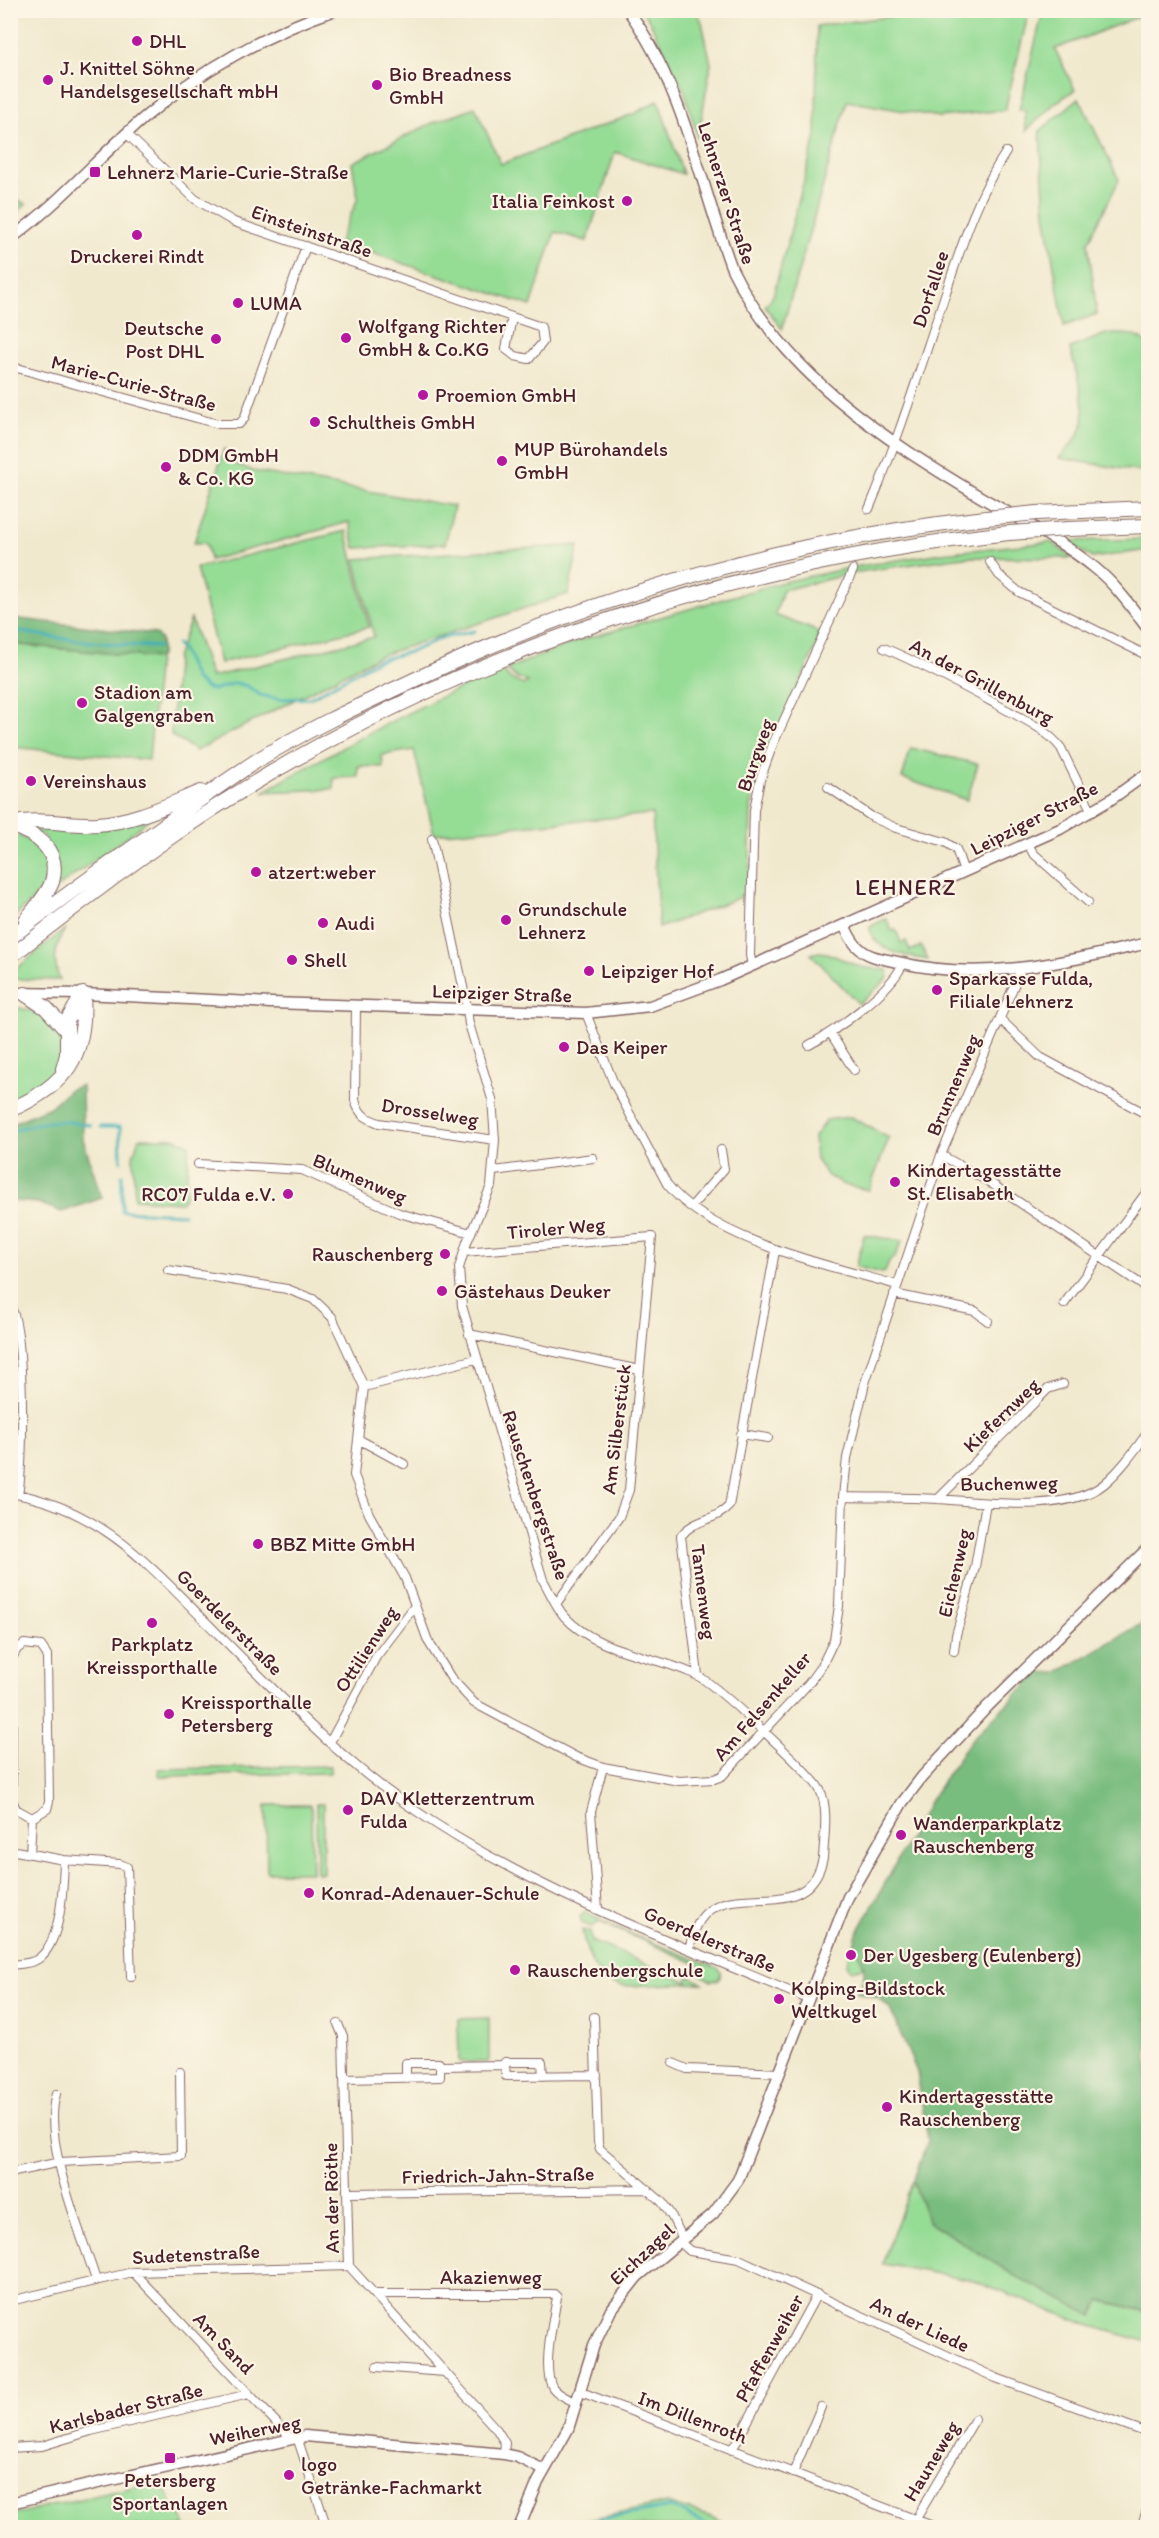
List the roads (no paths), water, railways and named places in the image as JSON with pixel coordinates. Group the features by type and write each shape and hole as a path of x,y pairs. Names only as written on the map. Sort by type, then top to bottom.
{"highway":[{"path":"13,936 91,877 263,756 365,703 519,633 673,579 759,556 901,529 986,518 1037,513 1149,508"},
{"path":"10,957 99,888 167,840 266,777 385,712 489,664 630,611 758,576 862,553 1009,533 1149,526"},
{"path":"10,824 30,820 84,825 110,822 143,814 219,785"},
{"path":"10,824 28,831 45,844 51,854 53,868 48,889 13,936"},
{"path":"31,994 66,1030"},
{"path":"61,1077 67,1055 66,1030 72,1011 83,994"},
{"path":"10,1110 48,1089 61,1077 74,1058 80,1045 84,1015 83,994"}],"main road":[{"path":"10,239 34,222 127,134 168,99 231,59 303,21 335,10"},
{"name":"Lehnerzer Straße","path":"628,10 652,48 676,97 718,232 741,288 776,340 810,377 848,408 979,495 1063,544 1106,578 1149,629"},
{"name":"Leipziger Straße","path":"10,993 586,1013 650,1006 752,966 1028,844 1092,812 1149,773"},
{"path":"844,925 856,946 862,951 903,963 942,970 984,972 1022,968 1149,943"},
{"name":"Eichzagel","path":"519,2528 544,2470 568,2429 594,2345 611,2310 637,2277 713,2214 733,2188 848,1897 909,1794 988,1706 1149,1548"},
{"name":"Weiherweg","path":"10,2503 294,2438 318,2436 504,2454 517,2457 544,2470"}],"street":[{"name":"Einsteinstraße","path":"127,134 180,185 210,208 234,222 306,246 512,317 541,327 543,342 529,359 515,356 506,349 512,317"},
{"name":"Dorfallee","path":"895,441 964,236 990,177 1006,152"},
{"name":"Marie-Curie-Straße","path":"10,366 218,424 239,424 244,419 306,246"},
{"path":"869,509 895,441"},
{"path":"990,562 999,575 1019,592 1149,656"},
{"name":"Burgweg","path":"752,966 750,955 753,828 760,780 773,744 853,570"},
{"name":"An der Grillenburg","path":"884,648 922,664 1054,738 1092,812"},
{"name":"Leipziger Straße","path":"828,787 872,817 896,828 950,845 956,849 964,872"},
{"name":"Rauschenbergstraße","path":"432,839 469,1024 492,1099 495,1140 491,1186 459,1268 462,1306 543,1580 556,1604 581,1631 603,1644 698,1675 764,1731 820,1788 824,1809 821,1867 808,1885 791,1895 722,1904 710,1909 700,1920 689,1948"},
{"path":"1028,844 1034,853 1088,902"},
{"path":"809,1046 831,1034 896,976 903,963"},
{"name":"Brunnenweg","path":"897,1285 941,1155 1022,968"},
{"name":"Drosselweg","path":"356,1006 355,1100 358,1110 365,1118 379,1123 495,1140"},
{"path":"586,1013 614,1084 667,1184 676,1195 691,1207 775,1251 897,1285"},
{"path":"1000,1019 1040,1057 1149,1115"},
{"path":"831,1034 854,1070"},
{"path":"691,1207 724,1169 721,1150"},
{"path":"941,1155 989,1182 1149,1289"},
{"path":"494,1170 593,1158"},
{"name":"Blumenweg","path":"198,1164 302,1170 399,1213 471,1233"},
{"path":"1064,1304 1149,1190"},
{"name":"Tiroler Weg","path":"464,1252 652,1237"},
{"name":"Am Silberstück","path":"556,1604 619,1518 629,1490 652,1237"},
{"name":"Tannenweg","path":"698,1675 681,1536 687,1527 723,1513 729,1506 775,1251"},
{"path":"168,1270 287,1289 313,1299 332,1317 364,1387 476,1359"},
{"name":"Am Felsenkeller","path":"364,1387 354,1475 369,1514 405,1578 428,1641 451,1678 474,1703 576,1757 603,1767 665,1780 714,1779 728,1772 809,1683 823,1664 834,1641 839,1606 843,1497 847,1458 865,1383 897,1285"},
{"path":"894,1294 975,1311 988,1321"},
{"path":"10,1306 18,1328 20,1361 22,1470 14,1494"},
{"path":"469,1334 640,1370"},
{"name":"Kiefernweg","path":"938,1499 1048,1389 1063,1384"},
{"name":"Buchenweg","path":"843,1497 938,1499 986,1503 1041,1503 1076,1497 1103,1485 1149,1432"},
{"path":"741,1434 768,1438"},
{"path":"358,1438 404,1464"},
{"name":"Goerdelerstraße","path":"14,1494 70,1510 121,1540 330,1742 377,1783 439,1827 529,1877 808,1999"},
{"name":"Eichenweg","path":"954,1651 956,1635 975,1567 986,1503"},
{"name":"Ottilienweg","path":"330,1742 376,1657 414,1607"},
{"path":"24,1644 41,1646 47,1655 49,1801 46,1809 32,1818 16,1809 12,1800 12,1658 17,1649 24,1644"},
{"path":"598,1909 591,1812 603,1767"},
{"path":"30,1854 32,1818"},
{"path":"10,1850 64,1860 120,1864 128,1870 131,1977"},
{"path":"10,1965 33,1962 51,1945 56,1933 64,1860"},
{"name":"Friedrich-Jahn-Straße","path":"594,2017 594,2064 597,2075 600,2149 668,2209 682,2241"},
{"name":"An der Röthe","path":"338,2024 343,2036 350,2266 502,2437 505,2443 504,2454"},
{"path":"543,2076 542,2061 505,2062 506,2076 543,2076 597,2075"},
{"path":"344,2079 440,2078 440,2063 406,2063 406,2078"},
{"path":"673,2063 687,2069 780,2073"},
{"path":"440,2066 506,2065"},
{"path":"10,2173 60,2162 181,2156 180,2072"},
{"path":"56,2094 52,2110 60,2162 70,2203 96,2280"},
{"name":"Friedrich-Jahn-Straße","path":"348,2193 648,2189"},
{"name":"An der Liede","path":"682,2241 690,2250 740,2259 996,2378 1149,2433"},
{"name":"Sudetenstraße","path":"10,2301 133,2272 350,2266"},
{"name":"Am Sand","path":"133,2272 294,2438"},
{"name":"Akazienweg","path":"375,2294 555,2294 557,2297 549,2345 550,2379 556,2391 579,2398"},
{"name":"Pfaffenweiher","path":"732,2450 817,2294"},
{"path":"378,2367 445,2372"},
{"name":"Karlsbader Straße","path":"10,2448 42,2446 91,2431 249,2394"},
{"name":"Im Dillenroth","path":"579,2398 732,2450 938,2528"},
{"path":"793,2473 822,2407"},
{"name":"Hauneweg","path":"916,2519 975,2419"},
{"path":"294,2438 327,2528"},
{"path":"1141,2528 1149,2507"}],"waterway":[{"path":"10,630 84,641 159,647"},
{"path":"177,644 195,679 206,688 213,690 235,683 247,686 260,695 278,699 310,698 376,661 413,651 441,638 475,631"},
{"path":"10,1132 50,1122 90,1125"},
{"path":"100,1127 120,1127 121,1161"},
{"path":"122,1175 122,1211 184,1214"},
{"path":"572,2522 598,2520 671,2507 714,2528"}],"place":[{"name":"DHL","path":"137,41"},
{"name":"J. Knittel Söhne Handelsgesellschaft mbH","path":"48,80"},
{"name":"Bio Breadness GmbH","path":"377,85"},
{"name":"Lehnerz Marie-Curie-Straße","path":"95,172"},
{"name":"Italia Feinkost","path":"627,201"},
{"name":"Druckerei Rindt","path":"137,235"},
{"name":"LUMA","path":"238,303"},
{"name":"Wolfgang Richter GmbH & Co.KG","path":"346,338"},
{"name":"Deutsche Post DHL","path":"216,339"},
{"name":"Proemion GmbH","path":"423,395"},
{"name":"Schultheis GmbH","path":"315,422"},
{"name":"MUP Bürohandels GmbH","path":"502,461"},
{"name":"DDM GmbH & Co. KG","path":"166,467"},
{"name":"Stadion am Galgengraben","path":"82,703"},
{"name":"Vereinshaus","path":"31,781"},
{"name":"atzert:weber","path":"256,872"},
{"name":"Grundschule Lehnerz","path":"506,920"},
{"name":"Audi","path":"323,923"},
{"name":"Shell","path":"292,960"},
{"name":"Leipziger Hof","path":"589,971"},
{"name":"Sparkasse Fulda, Filiale Lehnerz","path":"937,990"},
{"name":"Das Keiper","path":"564,1047"},
{"name":"Kindertagesstätte St. Elisabeth","path":"895,1182"},
{"name":"RC07 Fulda e.V.","path":"288,1194"},
{"name":"Rauschenberg","path":"445,1254"},
{"name":"Gästehaus Deuker","path":"442,1291"},
{"name":"BBZ Mitte GmbH","path":"258,1544"},
{"name":"Parkplatz Kreissporthalle","path":"152,1623"},
{"name":"Kreissporthalle Petersberg","path":"169,1714"},
{"name":"DAV Kletterzentrum Fulda","path":"348,1810"},
{"name":"Wanderparkplatz Rauschenberg","path":"901,1835"},
{"name":"Konrad-Adenauer-Schule","path":"309,1893"},
{"name":"Der Ugesberg (Eulenberg)","path":"851,1955"},
{"name":"Rauschenbergschule","path":"515,1970"},
{"name":"Kolping-Bildstock Weltkugel","path":"779,1999"},
{"name":"Kindertagesstätte Rauschenberg","path":"887,2107"},
{"name":"Petersberg Sportanlagen","path":"170,2458"},
{"name":"logo Getränke-Fachmarkt","path":"289,2475"}],"district":[{"name":"LEHNERZ","path":"906,887"}]}
